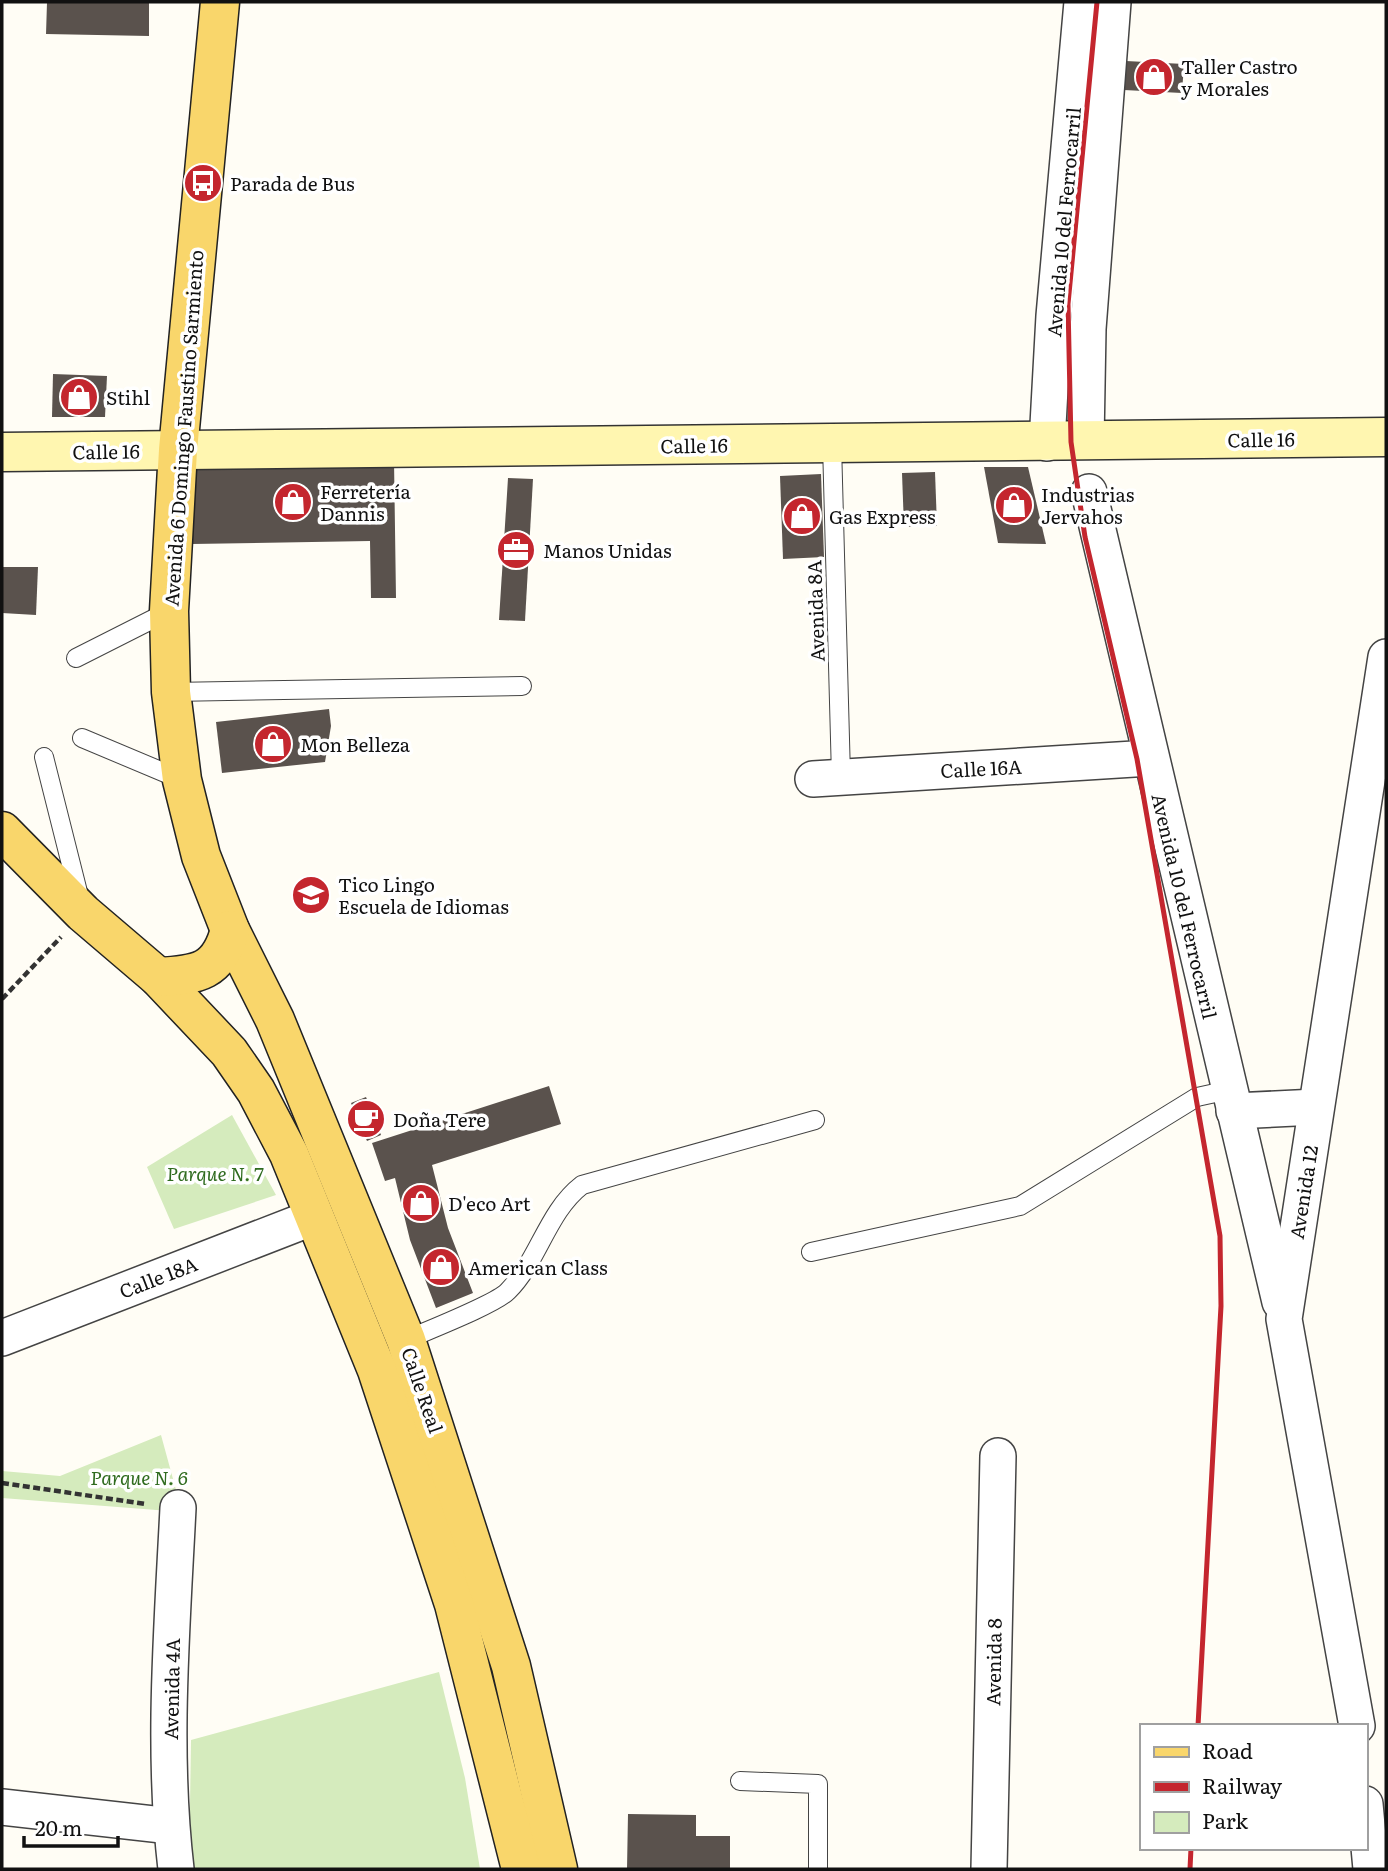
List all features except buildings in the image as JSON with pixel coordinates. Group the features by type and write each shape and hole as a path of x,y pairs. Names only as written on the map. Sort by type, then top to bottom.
{"main road":[{"name":"Avenida 6 Domingo Faustino Sarmiento","path":"220,2 178,450 170,611 171,692 182,780 201,856 230,930"},
{"name":"Calle 16","path":"2,452 1382,439"},
{"name":"Calle Real","path":"2,831 83,913 158,977 229,1052 256,1091 289,1154 377,1370 454,1604 521,1869"},
{"name":"Calle Real","path":"230,930 275,1020 406,1340 511,1666 558,1869"},
{"path":"158,977 188,975 209,967 225,950 230,930"},
{"path":"229,1052 236,1033 247,1022 262,1018 275,1020"}],"street":[{"name":"Avenida 10 del Ferrocarril","path":"1047,443 1054,316 1082,2"},
{"name":"Avenida 10 del Ferrocarril","path":"1086,441 1088,328 1113,2"},
{"name":"Avenida 10 del Ferrocarril","path":"1089,492 1284,1319"},
{"name":"Avenida 12","path":"1357,1724 1284,1319 1386,657"},
{"name":"Calle 16A","path":"827,778 1150,758"},
{"path":"1232,1101 1316,1107"},
{"name":"Calle 18A","path":"2,1338 314,1217"},
{"name":"Avenida 8","path":"989,1869 998,1455"},
{"name":"Avenida 4A","path":"176,1869 171,1826 169,1698 178,1508"},
{"path":"2,1807 171,1826"},
{"path":"1367,1826 1371,1869"}],"lane":[{"name":"Avenida 8A","path":"827,778 832,444"},
{"path":"76,659 170,611"},
{"path":"171,692 522,686"},
{"path":"82,738 182,780"},
{"path":"44,757 83,913"},
{"path":"811,1252 1020,1206 1196,1097 1232,1101"},
{"path":"406,1340 507,1293 521,1275 565,1198 582,1185 815,1120"},
{"path":"740,1781 818,1784 818,1869"}],"path":[{"path":"2,999 83,913"},
{"path":"2,1483 178,1508"}],"green space":[{"name":"Parque N. 7","path":"232,1115 276,1195 174,1229 147,1167"},
{"name":"Parque N. 6","path":"161,1435 182,1512 2,1498 2,1471 60,1476"},
{"path":"439,1672 465,1778 480,1869 189,1869 191,1740"}],"railway":[{"path":"1097,2 1068,304 1071,442 1085,537 1137,759 1220,1236 1221,1306 1198,1724"},
{"path":"1190,1869 1191,1850"}],"place":[{"name":"Taller Castro y Morales","path":"1154,77"},
{"name":"Parada de Bus","path":"203,183"},
{"name":"Stihl","path":"79,397"},
{"name":"Ferretería Dannis","path":"293,502"},
{"name":"Industrias Jervahos","path":"1014,505"},
{"name":"Gas Express","path":"802,516"},
{"name":"Manos Unidas","path":"516,550"},
{"name":"Mon Belleza","path":"273,744"},
{"name":"Tico Lingo Escuela de Idiomas","path":"311,895"},
{"name":"Doña Tere","path":"366,1119"},
{"name":"D'eco Art","path":"421,1203"},
{"name":"American Class","path":"441,1267"}]}
